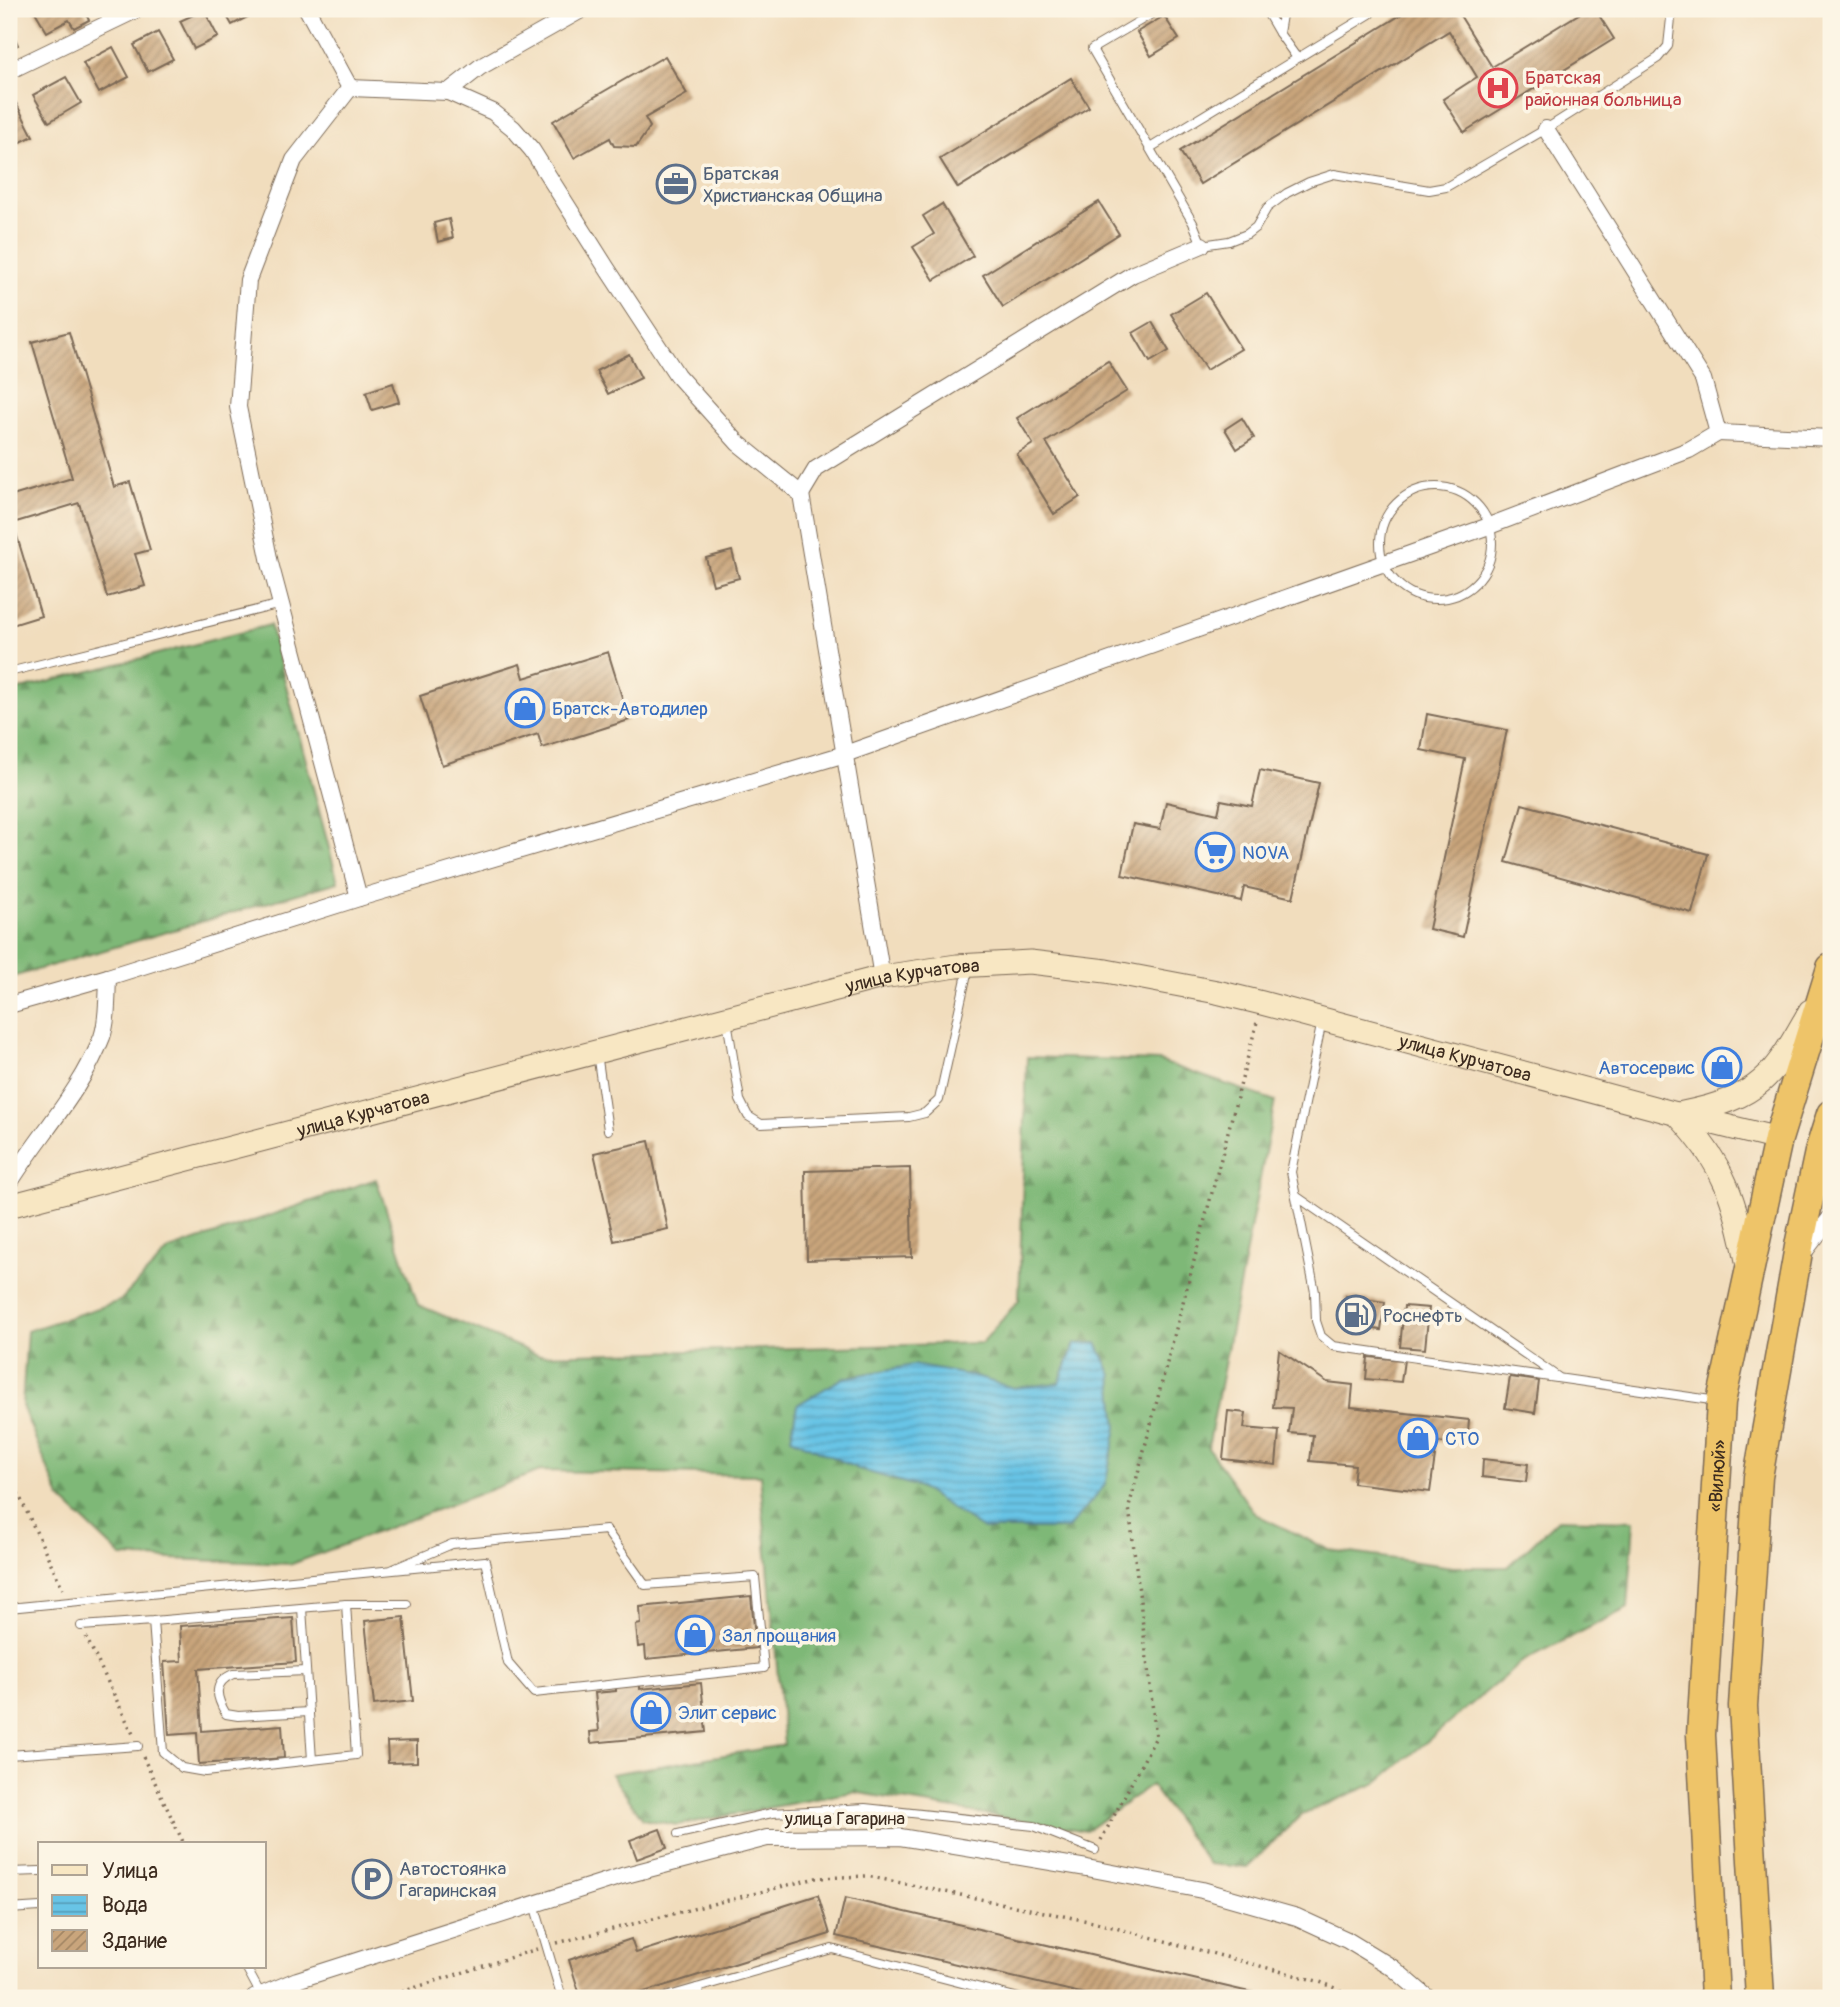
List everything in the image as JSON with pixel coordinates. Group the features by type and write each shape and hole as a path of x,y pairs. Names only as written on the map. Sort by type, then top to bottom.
{"highway":[{"name":"«Вилюй»","path":"1715,1998 1701,1735 1721,1402 1778,1139 1830,973"},
{"path":"1759,1998 1743,1706 1758,1477 1796,1263 1825,1153 1831,1114"},
{"name":"улица Курчатова","path":"1778,1139 1825,1153"}],"main road":[{"name":"улица Курчатова","path":"9,1206 882,976 968,965 1030,962 1106,971 1217,992 1778,1139"},
{"path":"1677,1114 1714,1107 1733,1100 1768,1077 1784,1058 1830,973"},
{"path":"1677,1114 1698,1136 1723,1174 1739,1217 1748,1269"}],"street":[{"path":"9,71 138,9"},
{"path":"307,9 350,88"},
{"path":"448,92 480,67 583,9"},
{"path":"350,88 448,92 493,112 513,128 532,150 677,375 737,443 801,494"},
{"path":"350,88 293,160 248,279 238,407 270,563 359,898"},
{"path":"1546,129 1703,379 1718,433"},
{"path":"882,976 801,494 816,469 1133,274 1202,245"},
{"path":"9,1005 845,754 1489,526 1689,450 1718,433 1831,438"},
{"path":"9,1184 47,1126 80,1084 103,1034 108,977"},
{"path":"1796,1263 1831,1217"},
{"name":"улица Гагарина","path":"257,1997 297,1980 622,1876 767,1838 900,1837 1189,1888 1297,1917 1347,1940 1381,1961 1428,1998"}],"lane":[{"path":"1160,9 1092,49 1150,148 1202,245 1229,241 1247,234 1256,227 1267,208 1287,193 1334,174 1429,190 1446,187 1546,129 1658,58 1668,47 1672,9"},
{"path":"1265,9 1297,58"},
{"path":"1279,33 1283,9"},
{"path":"1150,148 1370,14 1371,9"},
{"path":"1442,488 1466,496 1483,514 1489,526 1491,552 1481,576 1472,586 1448,598 1434,599 1409,593 1389,575 1383,563 1380,538 1388,514 1396,504 1417,491 1442,488"},
{"path":"9,672 281,604"},
{"path":"726,1017 740,1100 748,1116 761,1124 909,1117 925,1113 939,1100 968,965"},
{"path":"1322,1021 1291,1172 1315,1292 1316,1321 1321,1336 1333,1346 1721,1402"},
{"path":"597,1051 608,1130"},
{"path":"1296,1196 1560,1379"},
{"path":"9,1608 485,1561 508,1662 534,1693 764,1668 755,1577 645,1585 606,1530 452,1544 391,1570"},
{"path":"153,1621 163,1752 182,1768 205,1772 356,1755 346,1604"},
{"path":"81,1626 346,1604 407,1604"},
{"path":"302,1608 312,1760"},
{"path":"306,1671 233,1674 224,1678 216,1693 226,1714 238,1716 309,1712"},
{"path":"9,1755 138,1746"},
{"path":"678,1834 772,1813 865,1808 1034,1826 1095,1850"},
{"path":"9,1872 38,1871"},
{"path":"534,1904 562,1998"},
{"path":"9,1909 38,1907"},
{"path":"662,1998 832,1949 1019,1998"},
{"path":"246,1968 257,1997"},
{"path":"697,1988 701,1998"}],"path":[{"path":"1095,1850 1156,1737 1129,1507 1262,1003"},
{"path":"9,1474 69,1601"},
{"path":"81,1626 183,1842"},
{"path":"382,1998 546,1946 816,1878 867,1876 1106,1926 1336,1987 1350,1998"}],"green space":[{"path":"270,625 338,882 9,978 9,692"},
{"path":"1027,1057 1159,1061 1275,1101 1208,1448 1255,1514 1329,1550 1453,1567 1508,1567 1558,1519 1634,1521 1628,1608 1523,1661 1377,1783 1302,1814 1247,1867 1209,1864 1151,1785 1086,1831 853,1792 677,1825 643,1819 611,1774 784,1745 760,1475 540,1471 292,1564 122,1557 60,1498 22,1406 27,1331 120,1301 169,1250 376,1179 418,1305 538,1355 982,1343 1019,1300"}],"water":[{"path":"1097,1343 1112,1375 1117,1428 1105,1485 1068,1529 983,1529 919,1487 858,1469 791,1438 797,1405 843,1378 913,1365 968,1375 1014,1388 1059,1383 1075,1344"}],"building":[{"path":"83,9 89,20 74,28 69,20 47,32 34,10"},
{"path":"223,9 263,9 232,25"},
{"name":"Братская районная больница","path":"1405,9 1456,9 1492,67 1587,9 1595,9 1614,39 1464,132 1443,99 1477,77 1449,31 1200,184 1180,151 1407,11"},
{"path":"204,10 218,37 194,49 180,21"},
{"path":"1164,16 1179,39 1151,56 1137,32"},
{"path":"9,24 18,45 9,49"},
{"path":"158,32 173,59 148,72 134,45"},
{"path":"113,47 129,77 99,93 83,63"},
{"path":"665,56 687,94 645,118 650,127 636,147 614,146 610,138 574,158 553,121"},
{"path":"66,77 81,103 49,122 33,95"},
{"path":"1071,78 1089,107 958,188 940,159"},
{"path":"16,103 33,136 9,148 9,107"},
{"path":"1099,202 1119,234 1003,307 983,275"},
{"path":"942,204 973,256 934,280 913,247 934,234 923,216"},
{"path":"449,219 453,238 438,242 434,223"},
{"path":"1206,293 1241,349 1206,370 1171,314"},
{"path":"1152,322 1169,351 1150,362 1133,333"},
{"path":"69,332 114,487 130,482 150,550 135,554 145,586 107,597 79,503 13,523 41,616 9,626 9,497 72,478 32,342"},
{"path":"629,354 641,378 608,394 596,371"},
{"path":"1108,361 1127,391 1046,442 1080,497 1054,514 1017,454 1033,444 1017,418"},
{"path":"393,383 399,402 372,410 366,392"},
{"path":"1242,418 1254,438 1237,449 1225,429"},
{"path":"732,551 739,578 713,585 706,558"},
{"name":"Братск-Автодилер","path":"608,652 629,720 542,748 538,734 442,765 420,696 520,664 524,678"},
{"path":"1427,714 1507,730 1463,937 1429,929 1465,759 1421,750"},
{"name":"NOVA","path":"1260,770 1319,783 1293,898 1244,887 1241,901 1122,875 1133,824 1160,829 1166,802 1218,814 1221,800 1252,806"},
{"path":"1522,804 1708,854 1692,913 1506,862"},
{"path":"649,1141 668,1229 614,1241 594,1153"},
{"path":"910,1168 912,1257 807,1260 805,1171"},
{"path":"1346,1296 1385,1302 1381,1330 1341,1324"},
{"path":"1404,1306 1429,1308 1425,1349 1400,1347"},
{"path":"1279,1350 1327,1382 1353,1385 1351,1407 1469,1420 1467,1445 1437,1442 1430,1492 1353,1483 1355,1465 1310,1461 1313,1435 1289,1433 1292,1408 1273,1407"},
{"path":"1368,1357 1404,1360 1401,1382 1366,1379"},
{"path":"1510,1377 1539,1381 1535,1413 1505,1408"},
{"path":"1228,1411 1246,1413 1244,1428 1279,1431 1276,1465 1223,1459"},
{"path":"1483,1459 1528,1464 1526,1482 1482,1477"},
{"name":"Зал прощания","path":"751,1596 756,1648 646,1659 645,1646 638,1647 636,1625 641,1624 640,1607"},
{"path":"404,1617 413,1701 374,1705 365,1621"},
{"path":"293,1618 296,1662 198,1669 202,1731 282,1725 284,1758 199,1764 197,1733 169,1735 164,1662 182,1661 180,1626"},
{"name":"Элит сервис","path":"701,1683 706,1732 591,1743 590,1732 599,1731 595,1693 616,1691 616,1687 640,1685 640,1689"},
{"path":"417,1741 417,1762 388,1763 387,1742"},
{"path":"660,1829 667,1848 637,1859 630,1840"},
{"path":"818,1895 830,1934 625,1998 581,1998 569,1960 631,1939 636,1953"},
{"path":"845,1898 1271,1997 1102,1998 836,1936"},
{"path":"747,1993 748,1998 722,1998 722,1997"}],"place":[{"name":"Братская районная больница","path":"1498,88"},
{"name":"Братская Христианская Община","path":"676,184"},
{"name":"Братск-Автодилер","path":"525,708"},
{"name":"NOVA","path":"1215,852"},
{"name":"Автосервис","path":"1722,1067"},
{"name":"Роснефть","path":"1356,1315"},
{"name":"СТО","path":"1418,1438"},
{"name":"Зал прощания","path":"695,1635"},
{"name":"Элит сервис","path":"651,1712"},
{"name":"Автостоянка Гагаринская","path":"372,1879"}]}
